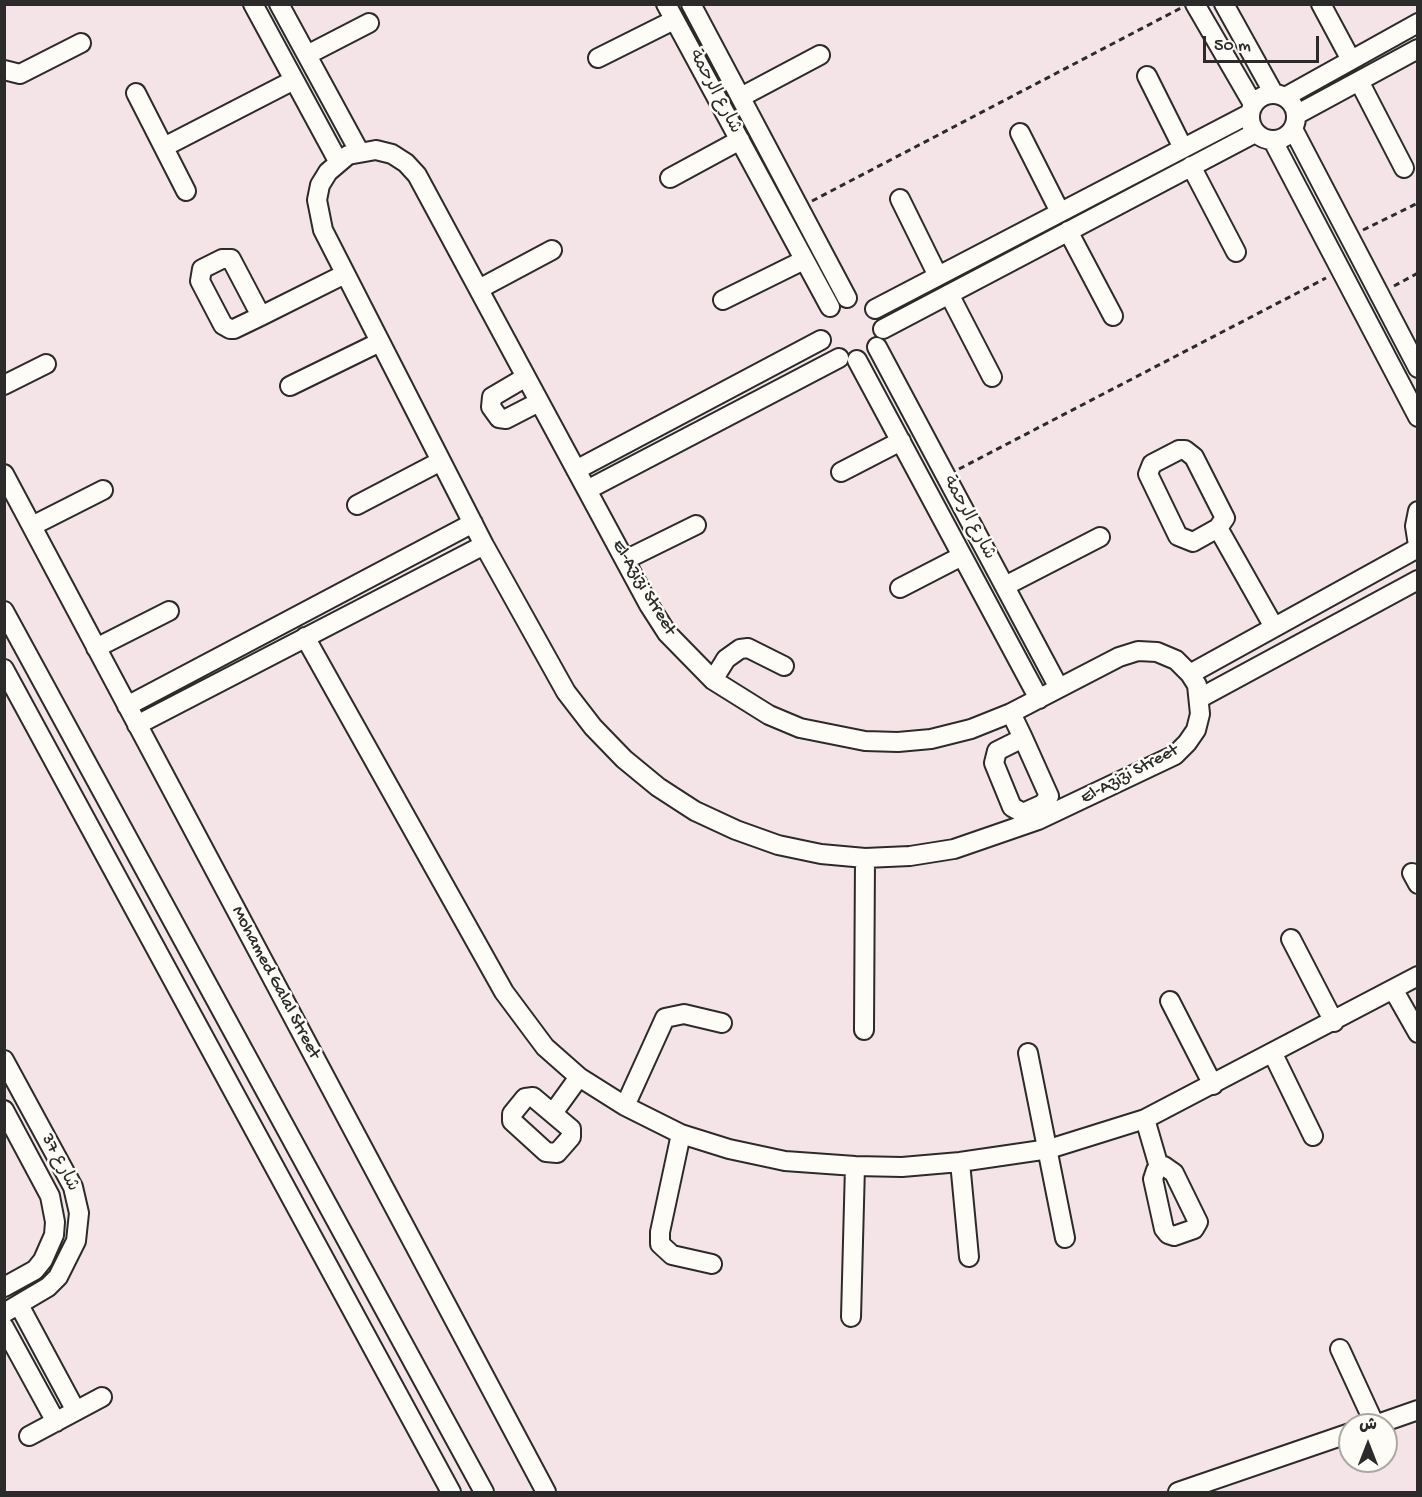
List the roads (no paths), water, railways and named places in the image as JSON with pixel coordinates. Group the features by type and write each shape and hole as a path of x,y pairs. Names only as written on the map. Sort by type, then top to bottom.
{"street":[{"path":"253,4 339,161"},
{"path":"279,4 359,152"},
{"name":"شارع الرحمة","path":"691,4 847,298"},
{"path":"1195,4 1251,109 1255,133"},
{"path":"1224,4 1280,96 1293,105 1294,122 1418,368"},
{"path":"1321,4 1351,60"},
{"path":"598,58 670,12"},
{"name":"شارع الرحمة","path":"670,12 830,307"},
{"path":"306,56 369,23"},
{"path":"875,309 1182,148 1251,109 1262,96 1280,96 1418,23"},
{"path":"4,70 20,75 81,43"},
{"path":"1273,141 1284,138 1294,122 1359,81 1418,50"},
{"path":"741,97 820,56"},
{"path":"1147,75 1182,148"},
{"path":"164,147 294,80"},
{"path":"1359,81 1404,168"},
{"path":"136,93 186,190"},
{"path":"1020,133 1060,212"},
{"path":"1255,133 1273,141 1418,417"},
{"path":"880,338 875,309 867,302 847,298 830,307 820,322 821,340 831,354 839,358 858,360 880,338 949,294 1255,133"},
{"path":"670,178 740,140"},
{"name":"El-Azizi Street","path":"376,150 392,154 406,163 417,175 525,377 667,633 713,680 769,715 811,730 865,741 931,739 971,729 1011,713 1119,657 1138,651 1157,652 1176,660 1190,674 1200,698 1200,714 1196,730 1175,755 1098,793 1038,820 954,849 910,856 865,858 821,854 778,845 736,830 695,811 641,773 593,727 566,692 484,544 345,274 318,215 317,200 320,185 339,161 359,152 376,150"},
{"path":"1191,166 1236,252"},
{"path":"900,199 938,276"},
{"path":"1068,231 1113,316"},
{"path":"478,289 552,250"},
{"path":"723,300 804,260"},
{"path":"261,316 345,274"},
{"path":"949,294 992,377"},
{"name":"شارع الرحمة","path":"880,338 946,476 1059,688"},
{"path":"576,470 821,340"},
{"path":"290,386 380,342"},
{"path":"587,490 839,358"},
{"name":"شارع الرحمة","path":"858,360 1039,699"},
{"path":"4,385 46,364"},
{"path":"525,377 492,397 491,407 499,418 506,420 539,402"},
{"path":"841,472 901,441"},
{"path":"1179,450 1190,453 1224,513 1223,524 1218,528 1193,542 1182,540 1149,480 1152,464 1179,450"},
{"path":"357,505 441,461"},
{"name":"Mohamed Galal Street","path":"4,474 546,1492"},
{"path":"32,525 103,490"},
{"path":"1190,674 1418,546 1415,525 1418,511"},
{"path":"127,706 473,523"},
{"path":"625,560 696,525"},
{"path":"1218,528 1274,627"},
{"path":"1005,586 1100,537"},
{"path":"137,725 484,544"},
{"path":"900,588 962,556"},
{"path":"1200,698 1418,580"},
{"path":"4,611 484,1492"},
{"path":"96,648 169,611"},
{"path":"305,637 504,992 545,1047 579,1077 626,1106 681,1134 729,1149 785,1161 855,1167 960,1162 1048,1149 1145,1119 1273,1054 1418,976"},
{"path":"713,680 726,659 740,649 748,648 784,666"},
{"path":"4,669 451,1492"},
{"path":"1011,713 1023,738"},
{"path":"45,748 70,734"},
{"path":"864,1030 865,858"},
{"path":"1291,939 1334,1022"},
{"path":"1393,989 1418,1033"},
{"path":"1170,1001 1213,1085"},
{"path":"626,1106 665,1018 684,1014 722,1023"},
{"path":"1028,1053 1065,1238"},
{"path":"1273,1054 1313,1136"},
{"name":"شارع 37","path":"4,1060 73,1187 79,1214 76,1241 66,1266 48,1287 12,1309"},
{"path":"553,1113 579,1077"},
{"name":"شارع 37","path":"4,1110 50,1196 55,1222 54,1235 44,1260 35,1270 4,1287"},
{"path":"1145,1119 1160,1167"},
{"path":"681,1134 660,1232 660,1244 672,1255 712,1264"},
{"path":"960,1162 969,1257"},
{"path":"851,1317 855,1167"},
{"path":"12,1309 76,1411"},
{"path":"4,1327 56,1422"},
{"path":"1340,1349 1369,1413"},
{"path":"29,1436 102,1397"},
{"path":"1398,1417 1418,1410"},
{"path":"1178,1492 1338,1437"}]}
